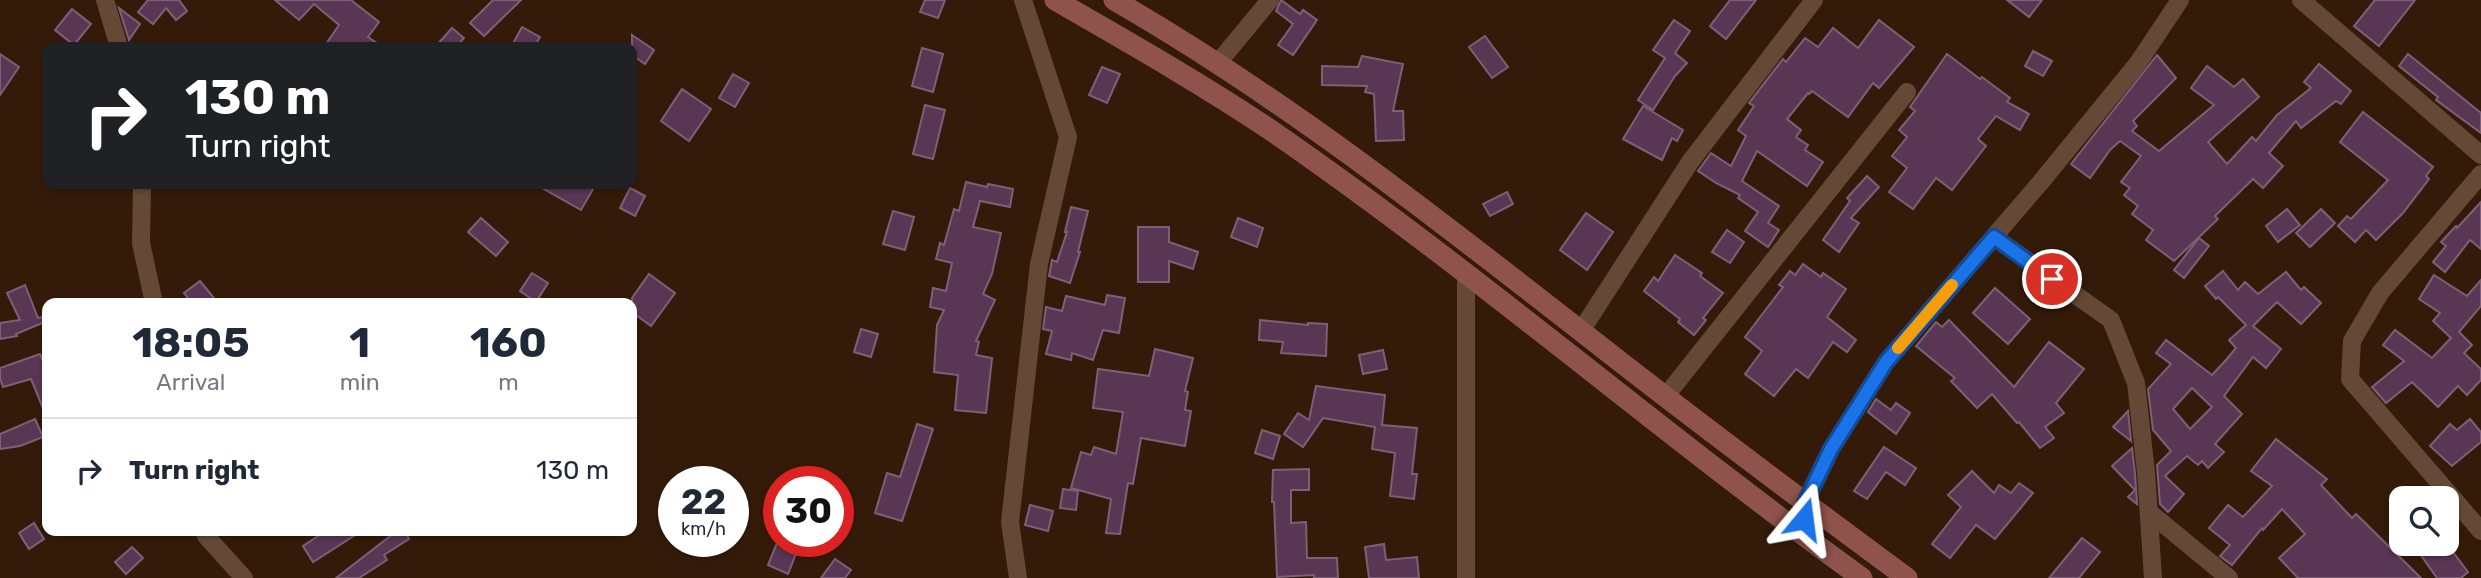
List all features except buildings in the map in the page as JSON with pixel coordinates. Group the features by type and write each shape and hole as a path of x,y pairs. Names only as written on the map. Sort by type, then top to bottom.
{"main road":[{"path":"1055,0 1271,131 1466,274 1861,578"},
{"path":"1114,0 1162,28 1289,112 1462,238 1665,397 1907,578"}],"street":[{"path":"105,0 118,42"},
{"path":"1018,578 1010,522 1039,264 1068,137 1023,0"},
{"path":"1217,64 1270,0"},
{"path":"1581,331 1690,162 1814,0"},
{"path":"1802,535 1805,503 1831,449 1886,362 2138,63 2180,0"},
{"path":"2301,0 2481,155"},
{"path":"1665,397 1907,92"},
{"path":"2481,174 2379,293 2352,341 2350,379 2481,531"},
{"path":"142,189 141,243 153,298"},
{"path":"1994,237 2111,320 2136,383 2153,578"},
{"path":"1466,274 1466,578"},
{"path":"2149,512 2229,578"},
{"path":"206,536 244,578"}],"slow traffic":[{"path":"1898,348 1952,285"}],"route":[{"path":"1804,519 1805,503 1831,449 1886,362 1994,237 2052,279"}]}
